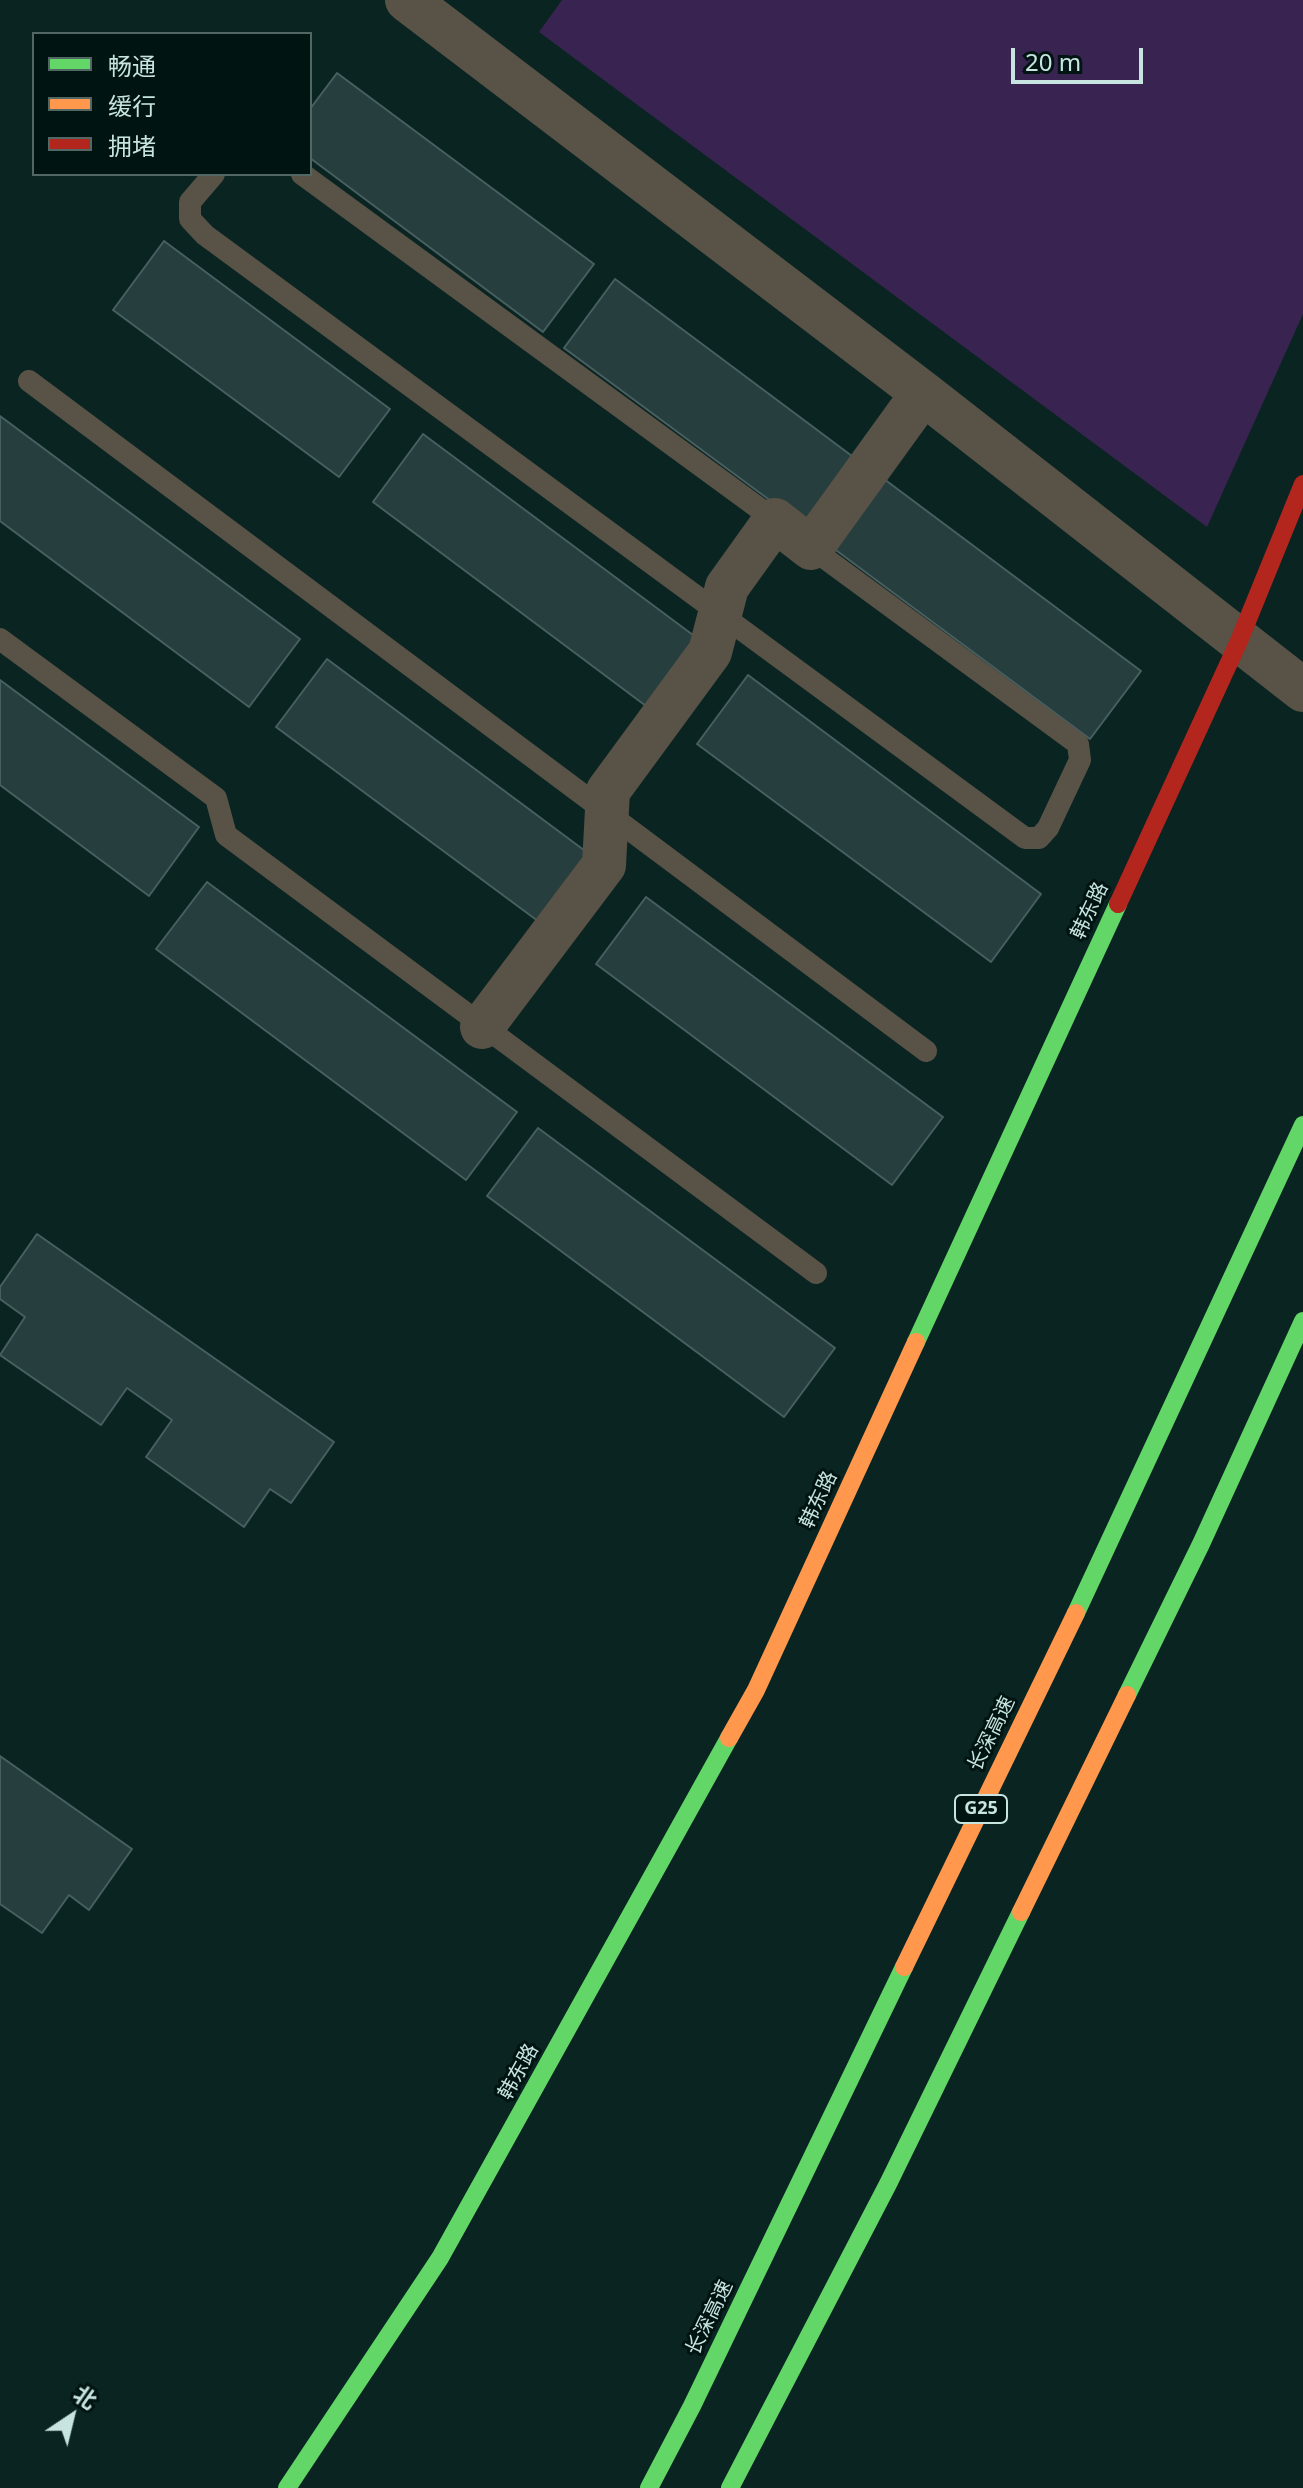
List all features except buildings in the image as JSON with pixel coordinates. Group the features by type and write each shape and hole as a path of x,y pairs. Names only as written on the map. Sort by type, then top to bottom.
{"main road":[{"name":"韩东路","path":"287,2488 440,2258 756,1690 1239,641 1303,484"},
{"name":"长深高速","path":"649,2488 692,2406 1131,1499 1303,1125"},
{"path":"730,2488 902,2156 1201,1544 1303,1321"}],"street":[{"path":"407,0 923,393 1303,690"},
{"path":"482,1027 604,865 608,791 710,652 727,587 775,520 811,548 923,393"}],"lane":[{"path":"212,176 190,202 190,219 205,235 1025,838 1039,838 1048,828 1080,760 1078,744 811,548"},
{"path":"305,176 775,520"},
{"path":"29,381 926,1051"},
{"path":"0,639 216,798 226,835 816,1273"}],"shaded area":[{"path":"562,0 1303,0 1303,314 1207,527 539,32"}],"traffic: fast":[{"path":"916,1342 1118,904"},
{"path":"1076,1613 1303,1125"},
{"path":"1127,1695 1201,1544 1303,1321"},
{"path":"287,2488 440,2258 729,1738"},
{"path":"730,2488 888,2184 1021,1912"},
{"path":"649,2488 692,2406 904,1967"}],"traffic: slow":[{"path":"729,1738 756,1690 916,1342"},
{"path":"904,1967 1076,1613"},
{"path":"1021,1912 1127,1695"}],"traffic: jam":[{"path":"1118,904 1239,641 1303,484"}]}
